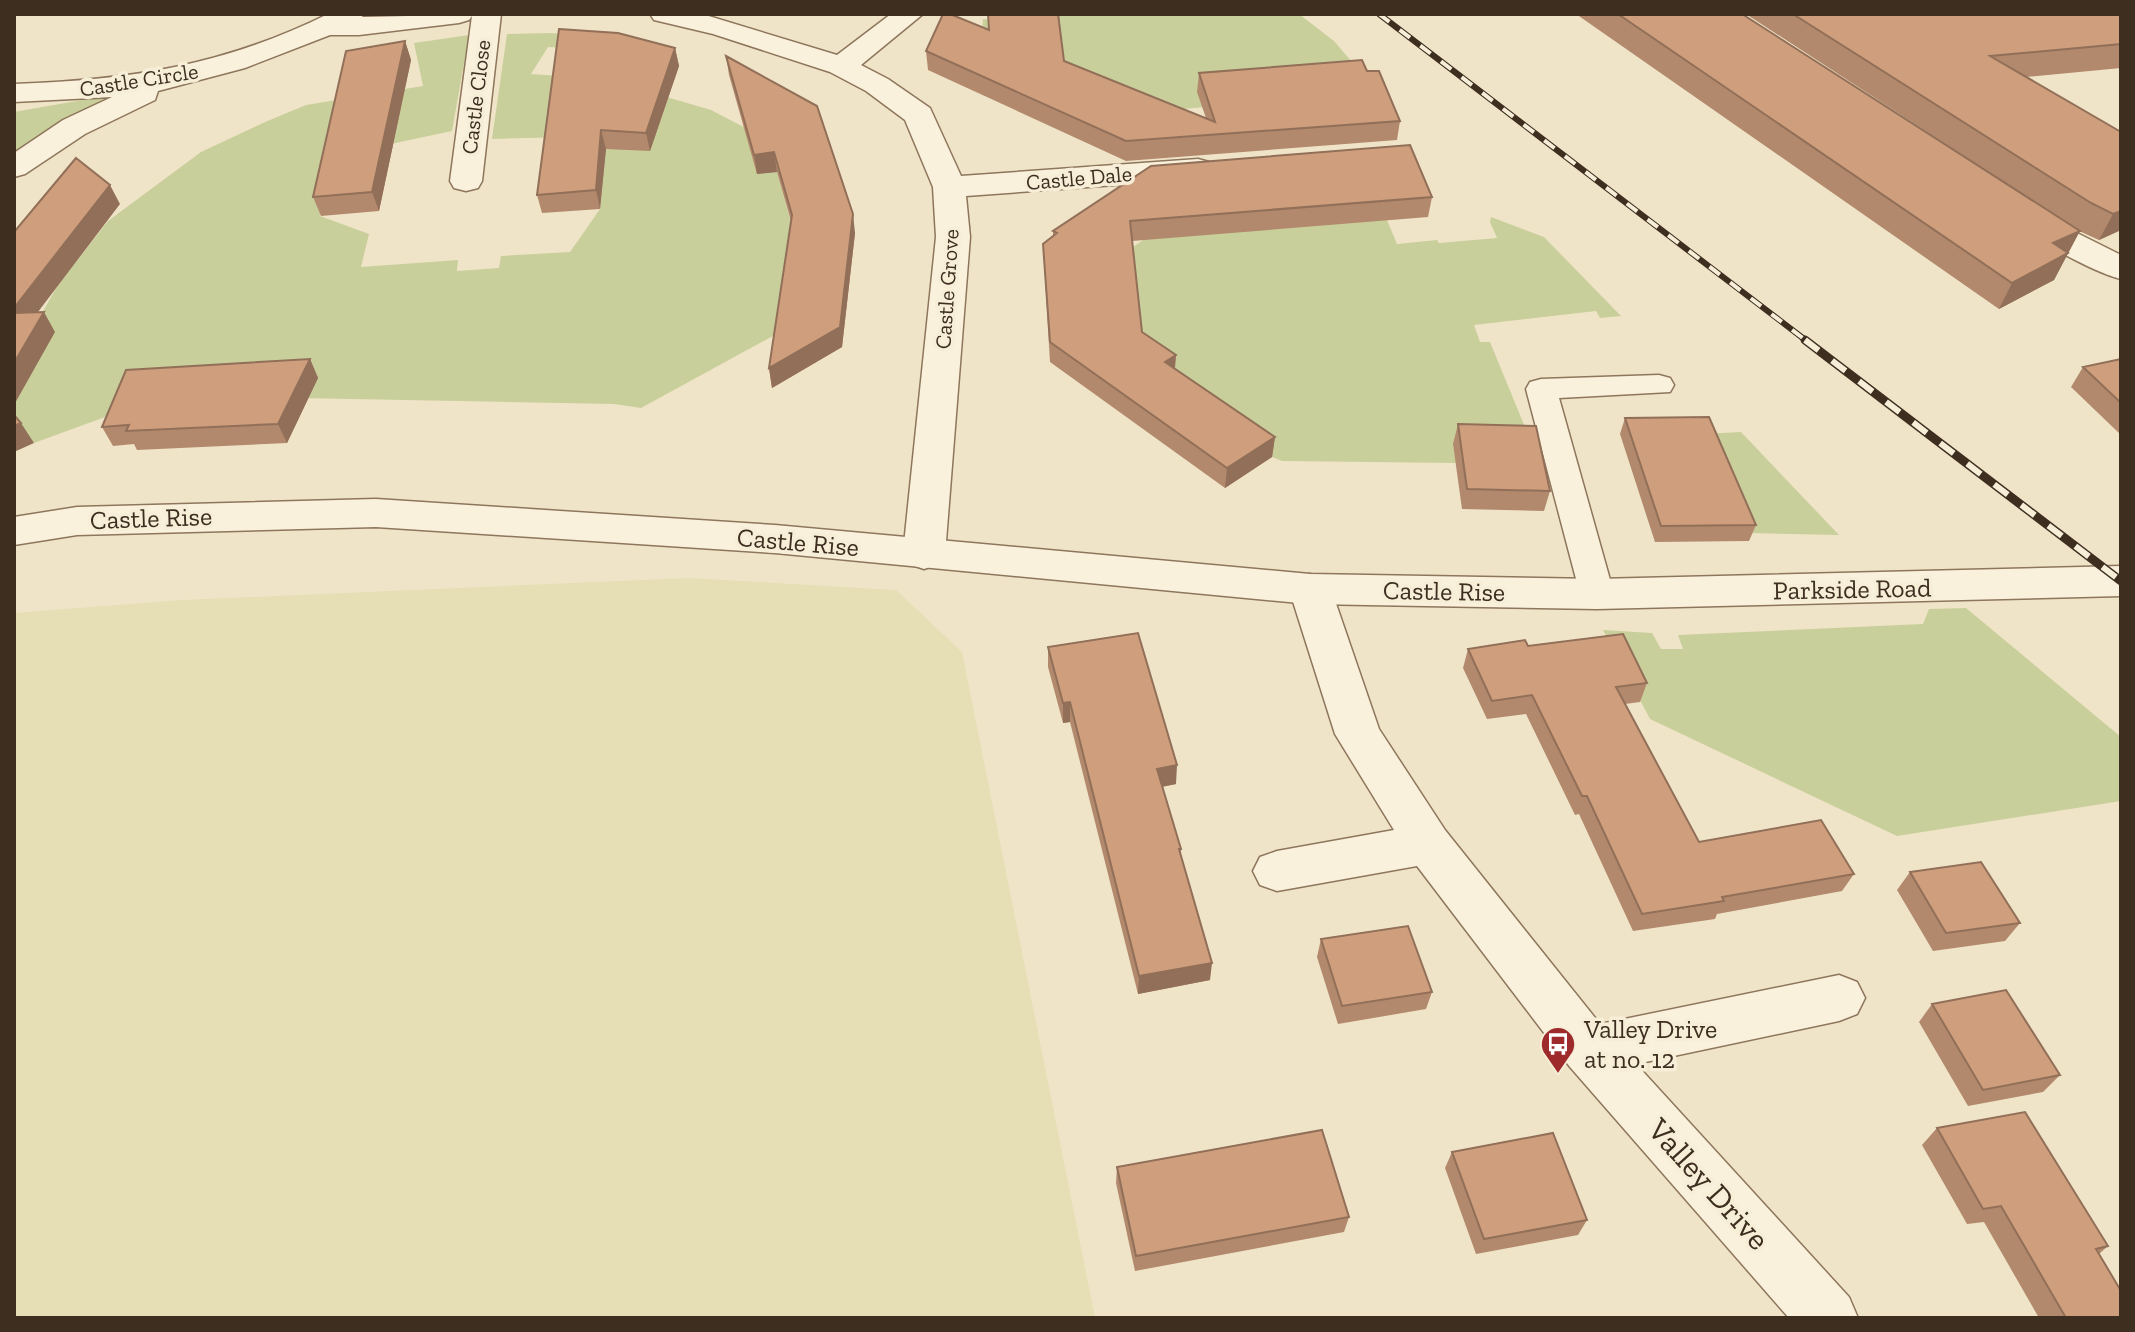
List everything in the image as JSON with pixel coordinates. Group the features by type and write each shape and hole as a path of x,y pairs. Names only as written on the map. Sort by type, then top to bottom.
{"street":[{"name":"Castle Circle","path":"14,93 70,91 195,74 338,20 359,26 459,14"},
{"name":"Castle Close","path":"466,181 487,14"},
{"name":"Castle Grove","path":"664,14 721,27 841,66 877,85 919,115 949,187 953,237 924,554"},
{"path":"841,66 909,14"},
{"path":"14,167 74,127 145,93 195,74"},
{"name":"Castle Dale","path":"949,187 1226,166"},
{"path":"1997,196 2063,239 2121,269"},
{"name":"Castle Rise","path":"14,531 77,521 376,513 555,522 1310,589 1590,594"},
{"name":"Parkside Road","path":"1590,594 2121,581"},
{"name":"Valley Drive","path":"1310,589 1358,734 1428,844 1589,1050 1828,1318"},
{"path":"1277,871 1428,844"},
{"path":"1589,1050 1839,998"}],"lane":[{"path":"1590,594 1541,389 1659,385"}],"shaded area":[{"path":"689,578 896,590 962,652 1095,1318 14,1318 14,613 182,600"}],"green space":[{"path":"1061,14 1299,14 1334,41 1376,90 1154,112 982,37 983,19 1012,23 1057,20"},
{"path":"507,34 595,36 586,49 548,47 531,74 605,79 711,110 763,137 758,174 777,172 796,240 793,325 641,408 614,404 298,398 127,409 34,443 14,423 14,378 31,332 58,285 108,221 201,152 265,122 306,105 423,86 414,43 469,35 452,131 320,159 330,171 320,216 369,234 361,267 458,260 457,271 499,268 501,256 570,252 600,209 606,149 567,137 492,139"},
{"path":"111,95 14,153 14,112"},
{"path":"1491,217 1544,237 1621,316 1600,318 1596,311 1474,325 1480,342 1490,342 1527,432 1453,444 1456,463 1282,461 1139,364 1125,252 1148,237 1387,220 1397,244 1437,240 1439,243 1497,238"},
{"path":"1741,432 1839,535 1746,533 1703,434"},
{"path":"1966,608 2121,737 2121,801 1897,836 1650,719 1603,630 1652,633 1661,649 1683,649 1678,635 1923,624 1929,609"}],"building":[{"path":"943,14 989,30 988,14 1058,14 1064,61 1215,122 1199,73 1362,60 1367,71 1379,71 1400,121 1126,141 926,51"},
{"path":"1618,14 1742,14 2080,231 2053,243 2068,253 2012,283"},
{"path":"1793,14 2121,15 2121,44 1990,56 2121,132 2121,211 2113,214 2091,203"},
{"path":"559,29 618,33 675,48 646,133 601,130 596,190 537,195"},
{"path":"405,41 372,192 313,197 346,51"},
{"path":"726,56 817,106 853,214 840,327 769,368 792,215 774,152 754,155"},
{"path":"1410,145 1432,197 1130,221 1142,332 1176,355 1165,362 1275,437 1227,468 1050,342 1043,244 1057,233 1053,231 1151,166"},
{"path":"76,158 110,185 14,308 14,232"},
{"path":"44,312 14,363 14,313"},
{"path":"310,359 278,424 126,431 129,425 102,427 126,370"},
{"path":"2121,359 2121,403 2083,367"},
{"path":"1709,417 1756,525 1661,526 1625,418"},
{"path":"1458,424 1536,426 1550,491 1467,489"},
{"path":"1138,633 1177,765 1157,769 1212,963 1139,976 1070,702 1063,703 1048,647"},
{"path":"1623,634 1647,683 1616,687 1699,842 1821,820 1854,874 1722,897 1724,901 1642,914 1587,796 1582,796 1532,695 1492,701 1468,649 1525,640 1528,646"},
{"path":"1981,862 2020,923 1946,933 1910,872"},
{"path":"1408,926 1432,992 1342,1006 1321,939"},
{"path":"2006,990 2060,1075 1983,1090 1932,1004"},
{"path":"2025,1112 2108,1246 2096,1249 2121,1291 2121,1318 2066,1318 2001,1206 1983,1209 1937,1128"},
{"path":"1322,1130 1349,1217 1136,1256 1117,1167"},
{"path":"1553,1133 1587,1220 1484,1239 1452,1152"}],"railway":[{"path":"1379,14 1808,342"},
{"path":"1805,340 2121,581"}],"place":[{"name":"Valley Drive at no. 12","path":"1558,1075"}]}
